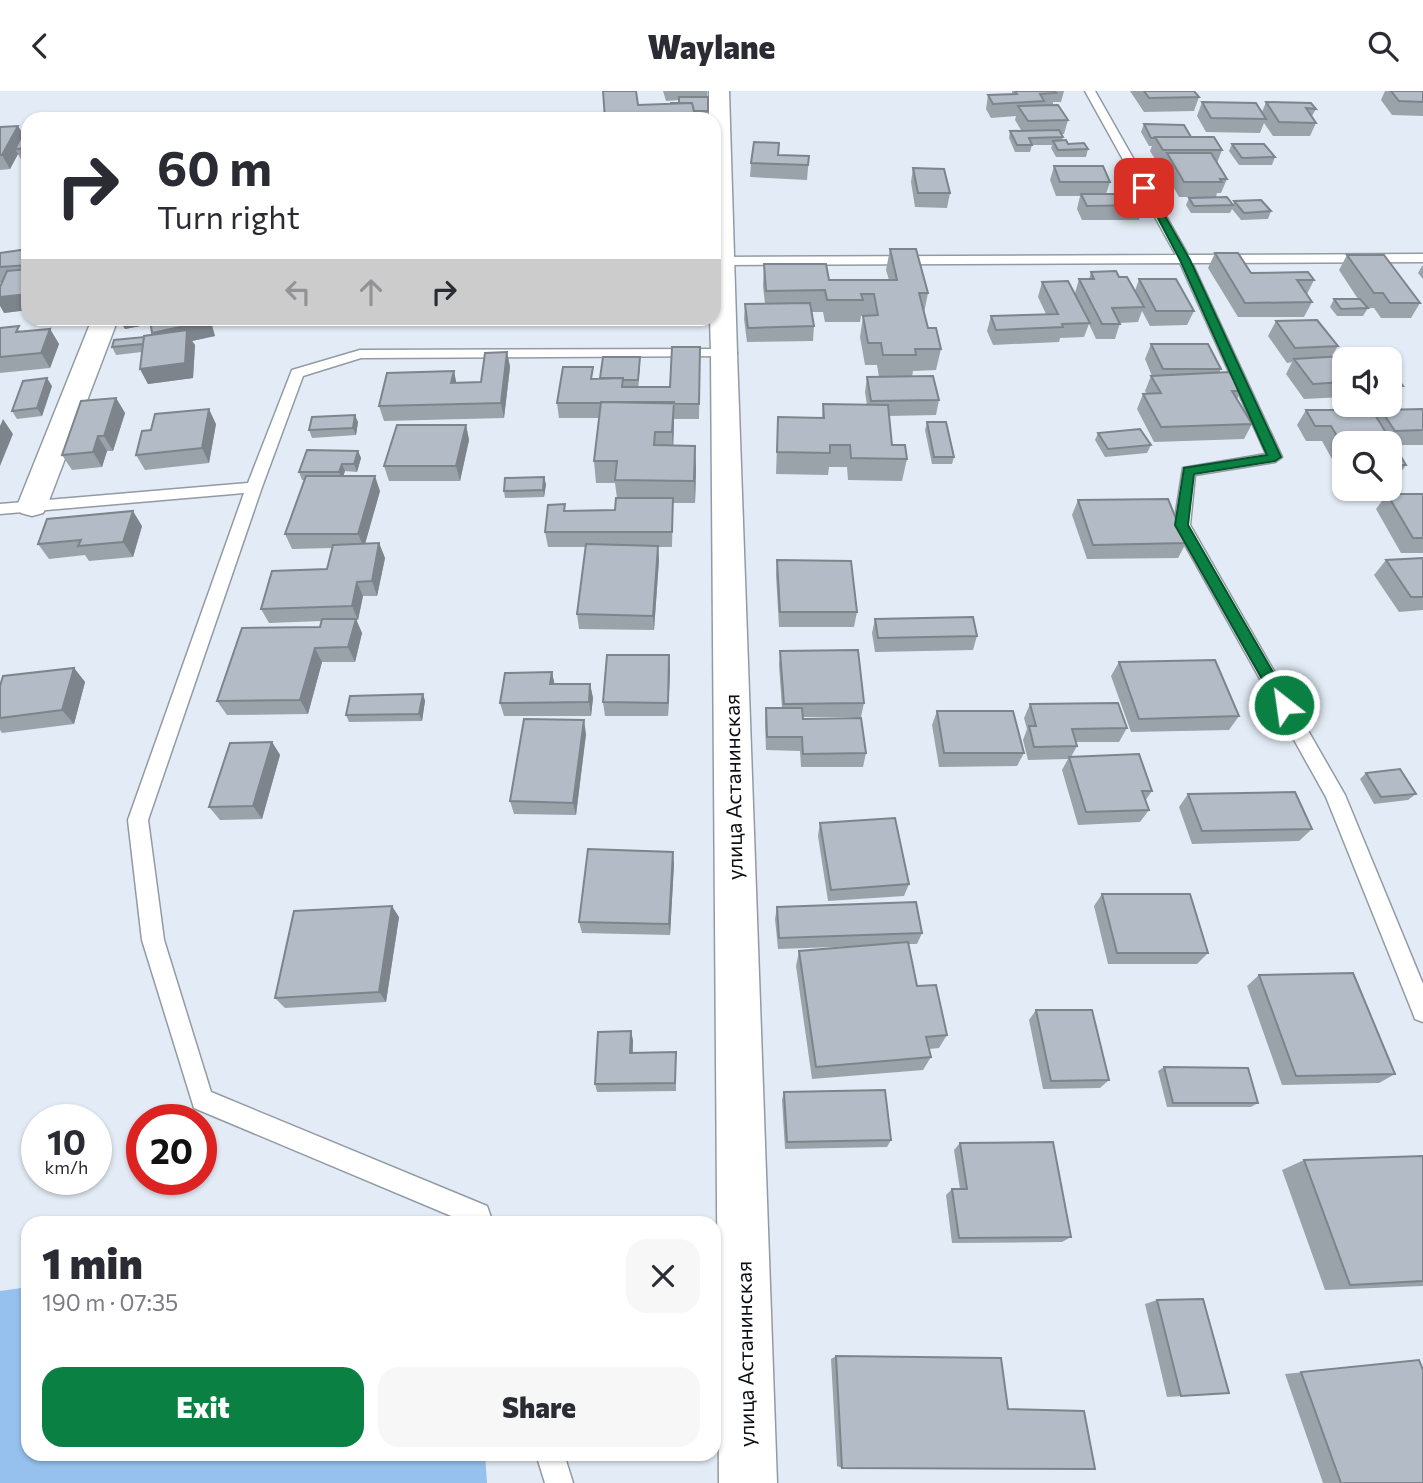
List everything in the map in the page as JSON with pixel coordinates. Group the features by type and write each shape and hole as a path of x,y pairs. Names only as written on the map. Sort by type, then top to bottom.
{"street":[{"name":"улица Астанинская","path":"719,91 719,112"},
{"name":"улица Астанинская","path":"721,176 748,1483"},
{"path":"32,506 102,326"}],"lane":[{"path":"1090,91 1185,260 1275,457 1188,471 1182,525 1335,795 1423,1011"},
{"path":"723,261 1423,258"},
{"path":"478,1216 202,1100 153,940 138,820 254,487 298,373 360,354 724,353"},
{"path":"0,509 254,487"},
{"path":"552,1461 559,1483"}],"shaded area":[{"path":"21,1288 21,1461 485,1461 487,1483 0,1483 0,1291"}],"building":[{"path":"603,91 636,91 638,105 692,103 694,112 604,112"},
{"path":"1015,91 1056,93 1040,94 1044,101 993,104 988,95 1017,94"},
{"path":"1144,91 1194,91 1199,97 1149,98"},
{"path":"1391,91 1423,91 1423,102 1399,101"},
{"path":"679,97 708,97 708,111 694,111 692,103 679,103"},
{"path":"1202,102 1256,103 1266,119 1211,118"},
{"path":"1266,102 1311,103 1316,109 1306,108 1316,123 1279,122"},
{"path":"1058,105 1068,120 1028,121 1018,106"},
{"path":"1144,124 1184,125 1191,137 1151,138"},
{"path":"18,126 2,155 0,155 0,127"},
{"path":"1059,130 1063,137 1029,138 1032,145 1017,145 1010,131"},
{"path":"21,137 21,149 15,149"},
{"path":"1155,137 1214,137 1222,150 1163,150"},
{"path":"1066,140 1068,144 1084,143 1088,149 1058,150 1053,141"},
{"path":"754,142 779,143 778,155 809,156 808,165 751,163"},
{"path":"1232,144 1264,144 1275,157 1242,158"},
{"path":"1167,153 1211,153 1227,179 1220,179 1222,182 1184,182"},
{"path":"1054,166 1103,166 1110,182 1060,182"},
{"path":"913,168 944,169 950,193 918,193"},
{"path":"1116,188 1135,188 1144,205 1087,206 1081,194 1119,194"},
{"path":"1227,197 1233,205 1194,206 1189,198"},
{"path":"1261,200 1271,211 1244,213 1234,201"},
{"path":"890,249 916,249 928,293 919,293 928,328 936,328 941,349 915,349 916,355 883,355 881,343 868,343 863,316 878,315 874,294 861,294 863,300 827,300 825,290 766,291 764,264 826,264 829,280 897,280"},
{"path":"21,250 21,266 0,267 0,253"},
{"path":"1215,253 1238,253 1251,273 1308,272 1314,280 1297,280 1312,302 1245,303"},
{"path":"1347,255 1384,255 1420,303 1390,303 1383,293 1374,293"},
{"path":"21,270 21,295 0,297 0,287 7,271"},
{"path":"1116,271 1119,277 1127,277 1144,307 1112,308 1120,324 1102,324 1079,279 1094,279 1091,272"},
{"path":"1139,279 1176,279 1194,311 1156,311"},
{"path":"1068,281 1090,323 996,330 991,316 1058,314 1042,282"},
{"path":"1334,299 1360,299 1368,308 1341,309"},
{"path":"810,303 814,326 748,328 745,304"},
{"path":"1317,320 1338,346 1295,348 1276,321"},
{"path":"19,326 16,332 50,329 41,353 0,357 0,328"},
{"path":"151,326 185,326 152,333"},
{"path":"187,330 185,363 140,369 144,336"},
{"path":"144,337 143,344 112,347 114,340"},
{"path":"1151,344 1208,344 1221,369 1163,369"},
{"path":"672,347 700,347 699,404 557,403 563,367 593,367 591,379 623,378 622,387 670,387"},
{"path":"507,352 501,403 379,406 387,373 454,371 451,383 481,382 485,353"},
{"path":"603,357 640,357 638,380 600,378"},
{"path":"1332,357 1332,383 1313,384 1294,359"},
{"path":"1229,372 1241,391 1232,391 1252,424 1161,427 1143,394 1161,393 1151,376"},
{"path":"933,376 939,400 871,401 867,377"},
{"path":"47,378 37,408 12,411 23,381"},
{"path":"116,398 104,436 98,436 93,452 62,455 81,401"},
{"path":"601,402 674,402 672,432 655,432 654,445 695,446 694,481 615,480 617,461 594,461"},
{"path":"823,404 888,405 892,445 905,445 907,459 851,458 850,445 830,445 830,453 777,452 778,417 824,418"},
{"path":"209,409 202,448 136,455 142,431 151,430 155,414"},
{"path":"1423,409 1423,430 1395,431 1386,417 1402,417 1402,410"},
{"path":"1306,410 1332,410 1332,417 1376,417 1385,431 1334,431 1331,426 1315,426"},
{"path":"355,415 353,428 309,430 312,417"},
{"path":"927,422 946,422 954,457 934,457"},
{"path":"397,425 466,425 456,466 384,466"},
{"path":"1140,429 1151,445 1108,449 1098,433"},
{"path":"307,450 358,451 354,464 342,464 339,472 299,472"},
{"path":"306,476 375,476 358,534 285,534"},
{"path":"544,477 543,490 504,491 505,478"},
{"path":"1402,494 1423,494 1423,538 1413,538 1391,501 1402,501"},
{"path":"616,498 673,498 672,532 545,532 548,505 565,504 564,511 615,510"},
{"path":"1168,499 1186,543 1093,545 1078,500"},
{"path":"133,511 123,542 78,546 81,540 38,544 47,519"},
{"path":"379,543 372,581 357,582 352,606 261,609 272,571 327,569 333,545"},
{"path":"586,544 658,546 653,616 577,614"},
{"path":"1423,558 1423,597 1411,597 1386,560"},
{"path":"777,560 851,561 857,612 780,612"},
{"path":"973,617 977,636 878,638 875,619"},
{"path":"322,619 356,619 348,647 315,648 300,700 217,701 242,628 320,627"},
{"path":"858,650 864,703 784,704 780,651"},
{"path":"607,655 669,655 668,703 603,702"},
{"path":"1215,660 1239,716 1139,719 1119,662"},
{"path":"74,668 62,710 0,718 0,686 3,676"},
{"path":"552,672 550,684 590,684 589,702 500,703 505,673"},
{"path":"423,694 419,714 346,715 350,696"},
{"path":"1118,703 1127,728 1072,729 1077,746 1034,747 1029,726 1036,726 1030,704"},
{"path":"766,708 802,708 803,719 861,718 866,753 803,754 802,737 767,737"},
{"path":"937,711 1013,711 1024,753 944,753"},
{"path":"524,719 584,720 573,803 510,801"},
{"path":"272,742 253,806 209,807 230,743"},
{"path":"1139,754 1152,791 1142,791 1149,810 1086,812 1069,757"},
{"path":"1400,769 1416,794 1381,797 1366,773"},
{"path":"1295,792 1312,829 1202,831 1188,794"},
{"path":"895,818 909,884 831,890 820,823"},
{"path":"588,849 673,852 669,924 579,922"},
{"path":"1102,894 1190,894 1208,953 1117,953"},
{"path":"916,902 922,933 779,938 777,907"},
{"path":"392,906 379,992 275,998 294,911"},
{"path":"908,942 917,986 936,985 947,1035 926,1037 931,1057 816,1067 799,951"},
{"path":"1353,973 1395,1074 1296,1076 1259,975"},
{"path":"1036,1010 1092,1010 1109,1080 1051,1081"},
{"path":"631,1031 630,1053 676,1052 675,1083 595,1084 598,1032"},
{"path":"1164,1067 1248,1068 1258,1103 1173,1103"},
{"path":"885,1090 891,1140 787,1142 784,1092"},
{"path":"1053,1142 1071,1237 959,1238 952,1189 967,1189 960,1143"},
{"path":"1423,1156 1423,1281 1350,1285 1304,1160"},
{"path":"1203,1299 1229,1393 1181,1396 1157,1300"},
{"path":"836,1356 1001,1358 1008,1409 1084,1411 1095,1469 842,1468"},
{"path":"1419,1360 1423,1370 1423,1483 1341,1483 1301,1372"}],"route":[{"path":"1144,188 1185,260 1275,457 1188,471 1182,525 1284,705"}]}
